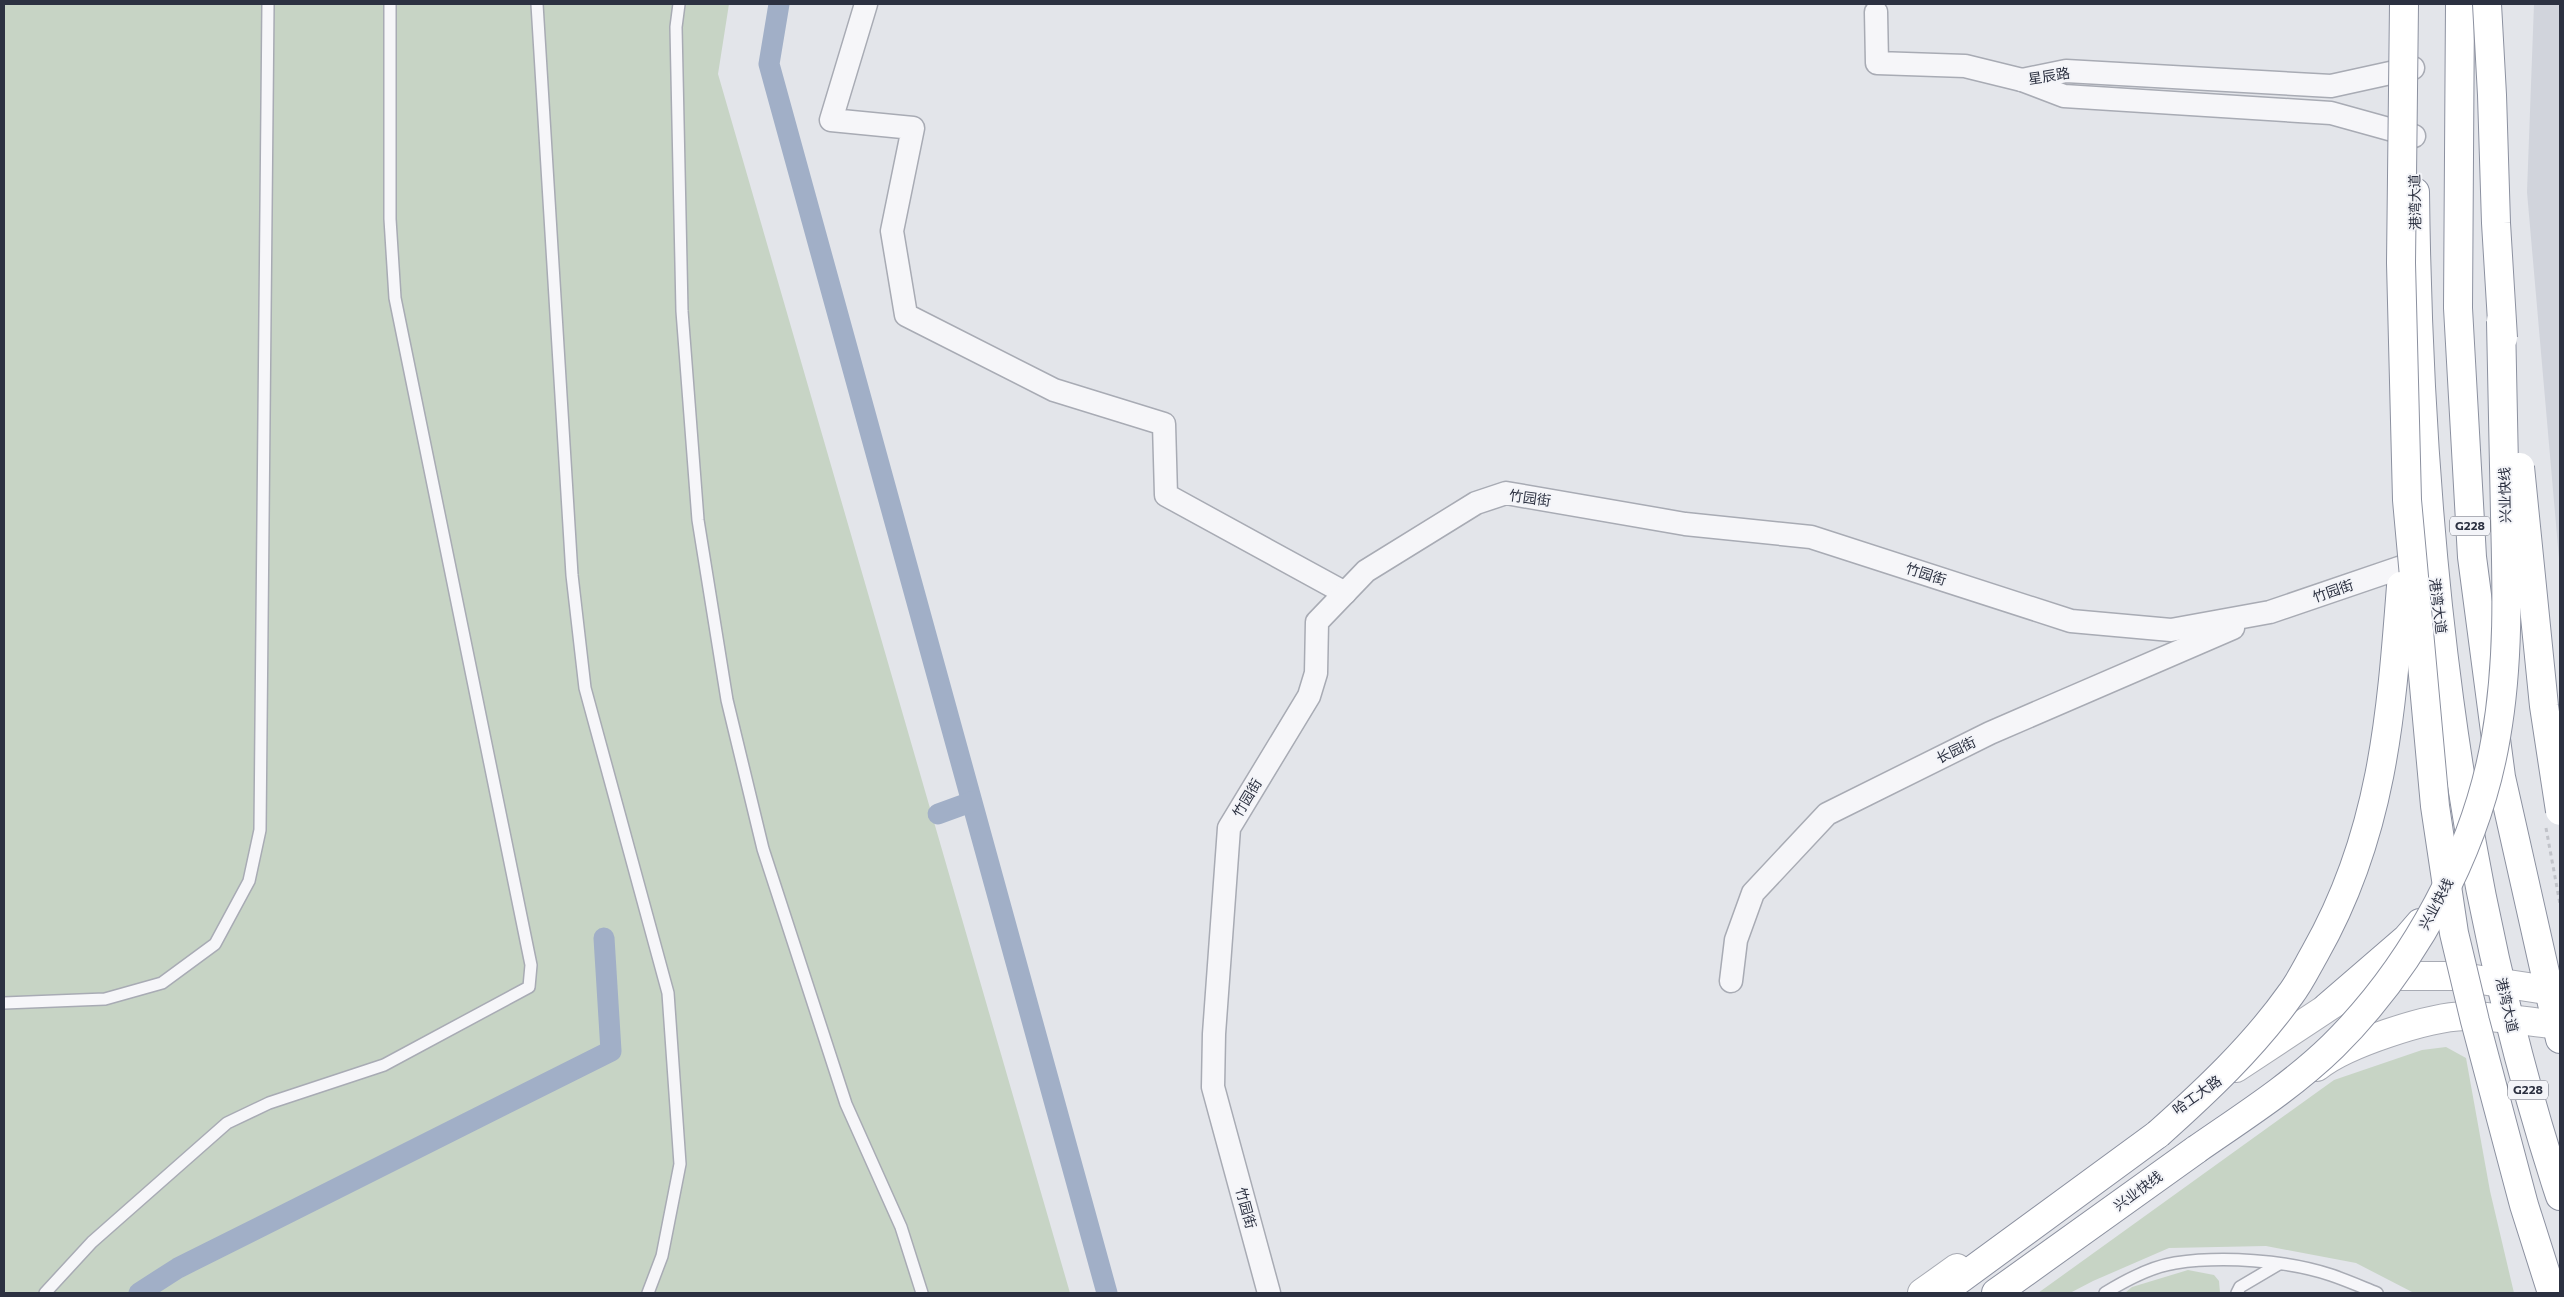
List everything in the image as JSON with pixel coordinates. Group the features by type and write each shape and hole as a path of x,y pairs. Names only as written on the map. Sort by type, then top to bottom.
{"main road":[{"path":"2404,4 2401,263 2407,500 2435,806 2454,933 2475,1021 2524,1205 2552,1293"},
{"name":"港湾大道","path":"2415,4 2413,68 2417,278 2424,443 2432,563 2465,814 2510,1020 2540,1136 2560,1196"},
{"name":"G228","path":"2460,4 2458,308 2472,557 2501,776 2539,942 2557,983"},
{"path":"2487,4 2501,320 2523,494 2544,706 2560,811"},
{"name":"兴业快线","path":"1996,1293 2288,1085 2331,1048 2357,1021 2414,944 2443,896 2464,847 2485,786 2496,738 2506,659 2507,584 2501,320"},
{"path":"1941,1293 2158,1134 2198,1098 2272,1019 2291,994 2348,888 2371,818 2381,775 2394,677 2407,500"},
{"path":"2327,1007 2407,938 2436,904 2465,814"},
{"name":"哈工大路","path":"1922,1293 2123,1147 2279,1038 2345,996 2396,976 2455,976 2501,982 2557,983"},
{"path":"2015,1293 2267,1108 2325,1060 2370,1040 2422,1024 2463,1016 2510,1020 2559,1029 2557,983"}],"street":[{"path":"866,4 832,120 913,128 892,231 906,315 1054,390 1164,424 1166,495 1345,593"},
{"path":"1876,12 1877,63 1965,66 2022,80"},
{"name":"星辰路","path":"2022,80 2066,71 2331,86 2413,68"},
{"name":"星辰路","path":"2022,80 2064,96 2331,113 2414,136"},
{"name":"竹园街","path":"1269,1293 1213,1087 1214,1034 1229,828 1310,696 1316,673 1317,622 1366,571 1476,502 1506,493 1685,524 1811,537 2071,621 2171,630 2270,612 2399,568 2432,563"},
{"name":"长园街","path":"1731,981 1736,940 1753,893 1827,814 1990,733 2270,612"}],"lane":[{"path":"4,1003 105,998 162,983 215,944 249,881 260,830 268,4"},
{"path":"45,1293 92,1242 227,1123 269,1103 384,1065 529,987 530,955 394,298 390,219 390,4"},
{"path":"537,4 572,575 585,688 668,993 680,1164 662,1256 648,1293"},
{"path":"679,4 676,27 682,311 698,520 726,700 763,849 843,1095 901,1227 922,1293"},
{"path":"2105,1293 2127,1279 2174,1264 2220,1260 2280,1264 2330,1274 2377,1293"},
{"path":"2237,1293 2240,1287 2280,1264"}],"shaded area":[{"path":"2534,4 2560,4 2560,570 2527,192"}],"green space":[{"path":"4,4 729,4 718,74 1070,1293 4,1293"},
{"path":"2446,1047 2466,1058 2490,1191 2514,1293 2414,1293 2356,1263 2266,1246 2169,1248 2070,1293 2038,1293 2334,1080 2422,1050"},
{"path":"2188,1270 2214,1275 2219,1281 2220,1293 2125,1293 2132,1287"}],"waterway":[{"path":"779,4 769,64 1107,1293"},
{"path":"938,814 971,802"},
{"path":"139,1293 178,1268 611,1051 604,938"}]}
